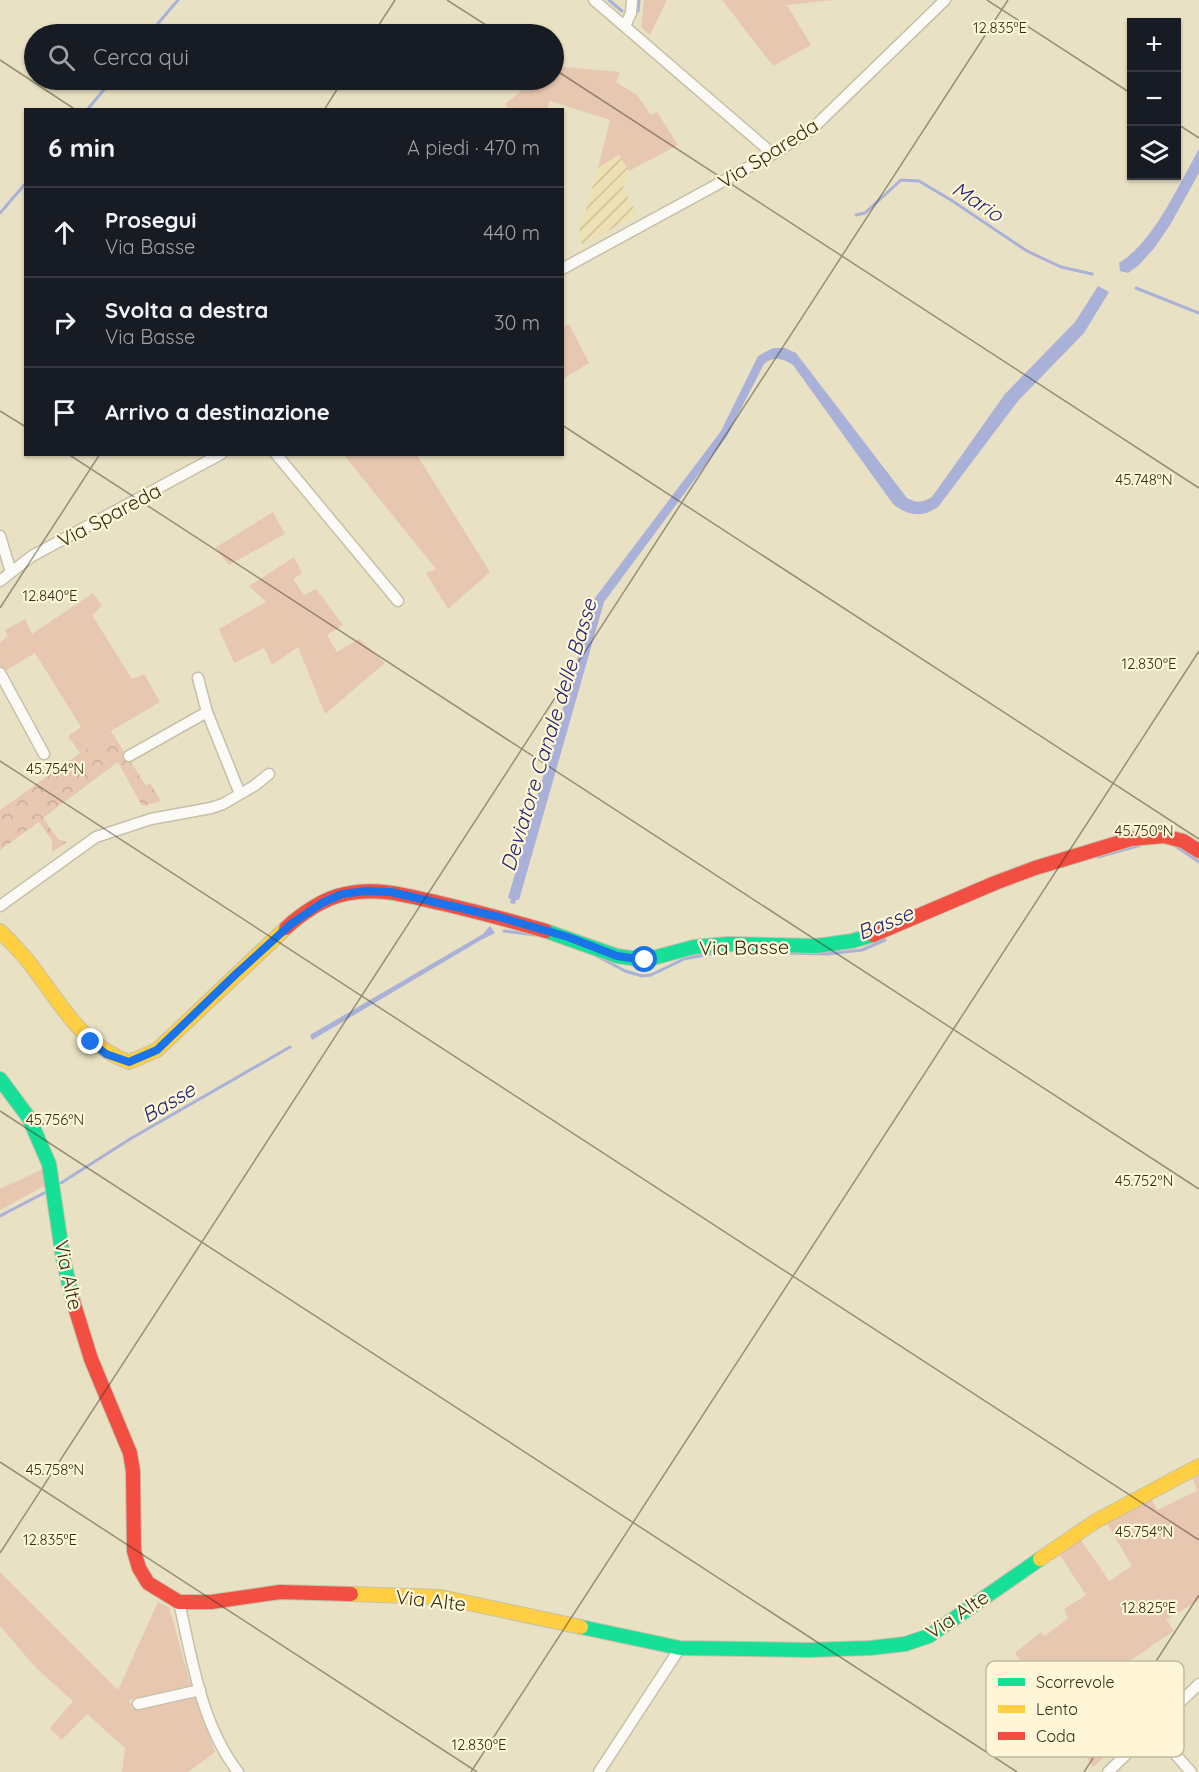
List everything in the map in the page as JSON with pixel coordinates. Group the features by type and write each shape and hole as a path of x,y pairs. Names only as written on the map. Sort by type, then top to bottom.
{"street":[{"path":"594,0 773,154"},
{"path":"625,26 631,13 632,0"},
{"name":"Via Spareda","path":"564,268 773,154 812,129 945,0"},
{"name":"Via Spareda","path":"0,581 32,556 217,456"},
{"path":"278,456 398,601"},
{"path":"0,536 11,572"},
{"path":"0,673 44,754"},
{"path":"198,678 207,712 240,794"},
{"path":"129,756 207,712"},
{"path":"0,906 96,837 151,819 223,804 269,774"},
{"name":"Via Basse","path":"0,931 22,954 91,1042 106,1054 129,1062 157,1050 291,924 322,903 342,894 366,891 391,892 499,917 568,937 617,956 645,960 694,947 728,944 816,946 852,941 882,933 995,883 1035,868 1131,839 1164,836 1183,841 1199,851"},
{"name":"Via Alte","path":"0,1079 29,1118 49,1164 63,1258 72,1299 91,1359 130,1453 133,1471 134,1551 139,1568 148,1583 178,1602 212,1602 280,1592 440,1597 680,1648 809,1650 870,1648 905,1644 929,1636 996,1587 1096,1521 1199,1466"},
{"path":"178,1602 200,1690 221,1749 238,1772"},
{"path":"599,1772 680,1648"},
{"path":"1184,1699 1199,1684"},
{"path":"138,1704 200,1690"},
{"path":"1108,1772 1124,1757"},
{"path":"1178,1757 1191,1772"}],"shaded area":[{"path":"619,155 629,171 623,188 637,215 582,245 579,227 598,168"}],"green space":[{"path":"644,0 667,0 650,35 641,27"},
{"path":"722,0 833,0 787,5 811,45 773,66"},
{"path":"564,67 620,72 616,82 637,95 651,115 657,112 678,145 629,171 619,155 598,168 610,120 550,101 547,108 509,108 505,104 522,90 564,90"},
{"path":"569,324 589,363 564,378 564,327"},
{"path":"345,456 418,456 490,572 448,609 426,573 436,569"},
{"path":"273,512 285,534 229,565 215,548"},
{"path":"294,557 302,573 293,579 304,595 316,589 343,625 327,635 337,652 359,639 385,663 325,714 298,647 272,665 264,648 234,663 219,629 266,602 249,586"},
{"path":"93,593 102,606 92,615 132,679 144,674 160,702 111,731 80,753 68,736 81,727 35,653 0,674 0,642 8,636 5,630 25,619 32,634"},
{"path":"111,731 146,786 150,783 161,801 142,806 118,762 43,818 58,839 67,842 52,852 52,840 39,822 0,850 0,810"},
{"path":"43,1169 46,1185 0,1210 0,1189"},
{"path":"1199,1472 1199,1600 1166,1620 1174,1631 1129,1661 1020,1661 1015,1653 1041,1632 1045,1636 1068,1618 1064,1609 1086,1595 1059,1554 1081,1540 1109,1581 1132,1566 1106,1522 1151,1498 1157,1510 1197,1491 1192,1476"},
{"path":"0,1572 118,1690 158,1602 169,1607 191,1686 129,1700 132,1709 196,1697 215,1752 188,1772 122,1772 125,1748 87,1714 62,1740 50,1728 73,1701 36,1668 0,1626"},
{"path":"1086,1757 1105,1757 1093,1767"}],"water":[{"path":"1199,149 1199,173 1170,225 1139,265 1128,273 1120,271 1119,263 1132,254 1154,227"},
{"path":"1098,286 1109,292 1084,333 1018,401 938,507 926,513 910,513 893,504 793,365 778,359 764,364 727,436 604,602 519,900 516,900 515,904 510,903 511,899 508,898 595,598 721,431 758,356 773,348 785,348 796,353 907,498 922,501 932,497 1005,394 1075,322"},
{"path":"490,926 495,933 312,1040 310,1035 483,934"}],"waterway":[{"path":"158,24 178,0"},
{"path":"609,0 622,11"},
{"path":"638,11 639,0"},
{"path":"89,108 104,90"},
{"name":"Mario","path":"856,215 865,213 901,180 919,181 1027,251 1061,267 1092,274"},
{"path":"0,213 24,185"},
{"name":"Mario","path":"1136,288 1199,313"},
{"name":"Basse","path":"1098,857 1141,845"},
{"name":"Basse","path":"1174,845 1199,862"},
{"name":"Basse","path":"504,931 535,935"},
{"name":"Basse","path":"786,953 827,954 862,950 885,940"},
{"name":"Basse","path":"597,956 625,971 642,976 651,975 684,959 720,952"},
{"name":"Basse","path":"61,1183 130,1139 290,1047"},
{"name":"Basse","path":"0,1216 46,1192"}],"traffic: fast":[{"path":"546,931 617,956 645,960 694,947 728,944 816,946 852,941 873,935"},
{"path":"0,1079 29,1118 49,1164 63,1258 73,1301"},
{"path":"581,1627 680,1648 809,1650 870,1648 905,1644 929,1636 1040,1559"}],"traffic: slow":[{"path":"0,931 26,959 64,1011 86,1035 98,1046 129,1062 157,1050 286,928"},
{"path":"1040,1559 1096,1521 1199,1466"},
{"path":"351,1594 440,1597 581,1627"}],"traffic: jam":[{"path":"873,935 1035,868 1131,839 1164,836 1183,841 1199,851"},
{"path":"286,928 306,912 329,899 345,894 370,891 419,898 546,931"},
{"path":"73,1301 91,1359 130,1453 133,1471 134,1551 139,1568 148,1583 179,1602 211,1602 280,1592 351,1594"}],"route":[{"path":"91,1042 106,1054 129,1062 157,1050 291,924 322,903 342,894 366,891 391,892 499,917 568,937 617,956 645,960"}],"water label":[{"name":"Deviatore Canale delle Basse","path":"548,735"}]}
